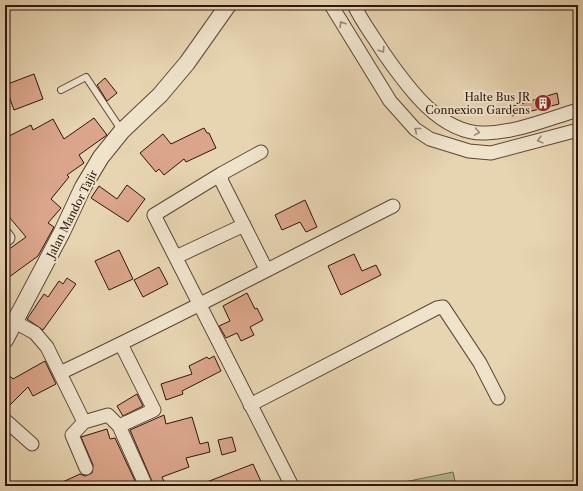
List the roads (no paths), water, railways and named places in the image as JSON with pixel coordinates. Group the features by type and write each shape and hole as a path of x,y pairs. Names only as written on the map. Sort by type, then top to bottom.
{"street":[{"name":"Jalan Mandor Tajir","path":"5,340 62,232 83,187 101,157 122,131 160,95 187,63 228,5"},
{"path":"330,5 390,101 415,129 430,139 469,151 491,153 578,130"},
{"path":"354,5 361,18 403,80 425,106 457,128 485,133 524,127 578,110"},
{"path":"261,152 221,174 154,215 292,486"},
{"path":"221,174 222,182 266,269"},
{"path":"60,373 200,306 266,269 393,206"},
{"path":"176,257 244,225"},
{"path":"250,405 436,308 443,307 480,363 498,398"},
{"path":"15,322 35,333 47,347 84,422"},
{"path":"119,426 154,410 121,344"},
{"path":"86,468 72,435 84,422 108,415 119,426 146,486"},
{"path":"5,420 32,444"}],"lane":[{"path":"62,90 86,77 122,131"}],"water":[{"path":"520,5 576,5 568,9"}],"place":[{"name":"Halte Bus JR Connexion Gardens","path":"543,103"}]}
